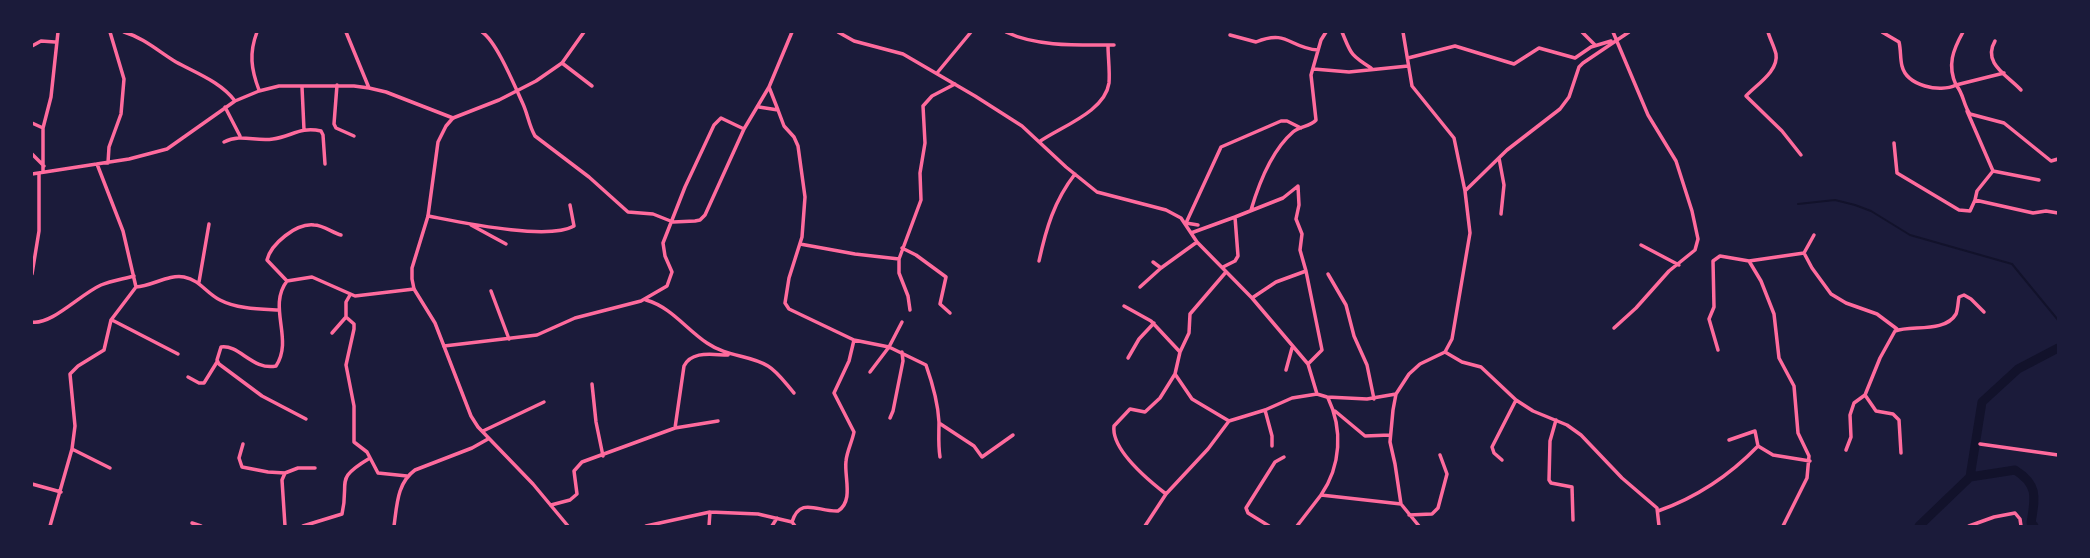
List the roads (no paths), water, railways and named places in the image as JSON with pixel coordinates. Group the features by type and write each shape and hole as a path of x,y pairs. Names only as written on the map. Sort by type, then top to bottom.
{"street":[{"path":"32,274 38,231 41,173 44,166 43,128 51,97 58,32"},
{"path":"108,163 109,146 121,114 124,79 110,32"},
{"path":"124,32 137,36 179,64 200,74 235,101"},
{"path":"257,32 251,51 251,64 259,91"},
{"path":"346,32 369,88"},
{"path":"482,32 494,44 524,106 530,128 544,144 589,177 628,212 653,214 673,222 700,220 705,215 744,129 769,87 792,32"},
{"path":"568,527 515,464 481,432 471,416 435,323 414,289 412,268 428,216 438,142 453,118 536,81 562,63 584,32"},
{"path":"838,32 854,41 903,54 955,84 1022,126 1097,192 1166,210 1186,223 1205,227"},
{"path":"937,73 971,32"},
{"path":"1006,32 1018,37 1082,46 1114,45"},
{"path":"1251,209 1267,168 1293,132 1317,120 1311,75 1326,32"},
{"path":"1342,32 1346,47 1351,53 1373,69"},
{"path":"1403,32 1410,82 1415,92 1454,138 1470,233 1455,330 1445,352 1414,369 1396,394 1390,435 1401,504 1419,527"},
{"path":"1582,32 1595,45"},
{"path":"1613,32 1648,114 1676,161 1698,239 1695,250 1669,271 1614,328"},
{"path":"1465,191 1499,158 1560,109 1569,97 1579,67 1588,58 1629,32"},
{"path":"1768,32 1776,53 1776,61 1767,76 1746,96 1782,131 1801,155"},
{"path":"1882,32 1899,43 1902,65 1910,78 1933,88 1948,89 2004,74"},
{"path":"1963,32 1953,50 1951,75 1961,91 1993,171"},
{"path":"1230,35 1256,42 1267,37 1279,37 1308,50 1318,50"},
{"path":"32,46 41,41 55,41"},
{"path":"1407,58 1455,46 1514,64 1537,48 1547,48 1575,58 1595,45 1615,41"},
{"path":"1996,41 1991,48 1990,58 2021,90"},
{"path":"1039,142 1059,128 1085,116 1105,95 1109,82 1108,45"},
{"path":"562,63 592,86"},
{"path":"1314,69 1349,72 1408,65"},
{"path":"910,310 898,269 898,259 921,200 920,173 925,143 923,106 932,96 955,84"},
{"path":"337,85 334,124 336,128 354,136"},
{"path":"32,174 108,163 167,149 235,101 279,86 337,85 369,88 453,118"},
{"path":"302,87 304,130"},
{"path":"769,87 783,126 794,137 798,146 805,197 800,244 789,278 785,303 789,309 854,340 889,347 926,365 939,423 937,435 940,457"},
{"path":"225,107 240,137"},
{"path":"758,107 778,110"},
{"path":"1967,109 1970,114 2004,123 2052,161 2059,159"},
{"path":"444,346 537,335 587,314 644,299 670,282 672,272 663,247 685,187 716,121 725,119 744,129"},
{"path":"1186,223 1221,147 1281,121 1301,128"},
{"path":"32,123 43,128"},
{"path":"224,142 240,137 273,139 304,130 321,131 325,164"},
{"path":"1894,143 1897,173 1959,210 1970,211 1978,191 1993,171"},
{"path":"32,154 44,166"},
{"path":"1499,158 1504,185 1501,214"},
{"path":"97,164 123,231 136,287"},
{"path":"1993,171 2039,180"},
{"path":"1039,261 1046,229 1061,193 1075,174"},
{"path":"1190,231 1235,218 1251,209 1283,198 1299,187 1296,219 1302,234 1300,250 1322,349 1308,363"},
{"path":"1975,200 2033,214 2046,211 2059,213"},
{"path":"428,216 537,232 572,228 575,223 570,205"},
{"path":"1166,494 1130,461 1116,441 1113,428 1130,410 1145,412 1160,398 1175,374 1180,352 1189,333 1190,314 1225,269 1238,257 1235,218"},
{"path":"470,223 506,244"},
{"path":"1186,223 1197,242 1252,298 1308,363 1317,394"},
{"path":"199,282 209,224"},
{"path":"287,281 267,260 270,250 279,241 301,227 314,224 341,235"},
{"path":"1190,231 1198,225"},
{"path":"1804,253 1814,234"},
{"path":"1140,287 1160,268 1197,242"},
{"path":"800,244 898,259"},
{"path":"1641,245 1679,265"},
{"path":"902,248 946,277 940,304 950,313"},
{"path":"1718,350 1709,319 1714,307 1713,261 1720,256 1749,261 1804,253"},
{"path":"1804,253 1831,294 1846,303 1877,314 1897,330 1937,326 1951,320 1957,312 1959,297 1964,295 1984,312"},
{"path":"1749,261 1765,291 1775,319 1779,358 1794,386 1798,433 1810,461 1801,493 1783,527"},
{"path":"1153,262 1160,268"},
{"path":"1252,298 1285,278 1306,271"},
{"path":"1328,274 1346,306 1354,336 1367,365 1374,399"},
{"path":"32,322 48,321 68,304 102,284 134,276"},
{"path":"50,527 72,449 75,426 69,374 104,350 111,320 136,287 176,276 199,282 224,302 279,310"},
{"path":"188,377 204,383 218,362 221,347 224,345 262,366 276,366 281,358 282,336 278,302 280,292 287,281 312,277 350,295 362,297 414,289"},
{"path":"491,291 509,339"},
{"path":"332,333 346,317 346,302 350,295"},
{"path":"644,299 662,305 706,342 730,355"},
{"path":"1124,306 1154,323 1180,352"},
{"path":"346,317 354,324 346,365 354,406 354,442 367,452 375,469 382,475 407,476"},
{"path":"111,320 178,354"},
{"path":"870,372 889,347 902,322"},
{"path":"1128,358 1154,323"},
{"path":"1846,450 1851,433 1851,410 1854,403 1865,395 1880,358 1897,330"},
{"path":"792,522 795,512 801,508 838,511 845,504 846,459 854,432 834,393 849,361 854,340"},
{"path":"1286,370 1292,347"},
{"path":"890,418 894,411 903,361 902,352"},
{"path":"1445,352 1462,362 1480,367 1493,376 1516,400 1581,435 1658,511 1659,527"},
{"path":"675,428 684,366 687,360 700,355 730,355 761,362 794,393"},
{"path":"218,362 262,396 306,419"},
{"path":"1175,374 1192,398 1229,421"},
{"path":"592,384 603,456"},
{"path":"1145,527 1166,494 1208,449 1229,421 1292,398 1317,394 1374,399 1396,394"},
{"path":"1865,395 1876,411 1893,414 1899,420 1901,453"},
{"path":"1297,527 1321,495 1337,457 1338,429 1328,397"},
{"path":"1502,460 1492,447 1516,400"},
{"path":"481,432 544,402"},
{"path":"1265,410 1272,446"},
{"path":"1334,410 1366,436 1390,435"},
{"path":"1556,420 1550,440 1549,480 1551,483 1572,487 1573,520"},
{"path":"550,505 575,498 577,495 574,471 576,466 675,428 718,421"},
{"path":"939,423 974,446 982,457 1013,435"},
{"path":"1729,440 1755,431 1758,446 1773,455 1810,461"},
{"path":"394,527 400,490 407,476 415,470 488,439"},
{"path":"243,444 239,458 242,467 285,473 298,468 315,468"},
{"path":"1980,444 2059,455"},
{"path":"1658,511 1689,500 1735,469 1758,446"},
{"path":"72,449 110,467"},
{"path":"1409,515 1432,514 1438,508 1447,474 1440,455"},
{"path":"1269,527 1248,513 1246,508 1275,462 1284,457"},
{"path":"303,527 342,514 348,472 370,458"},
{"path":"285,473 282,480 285,527"},
{"path":"32,484 61,492"},
{"path":"1321,495 1401,504"},
{"path":"646,527 710,512 758,514 792,522 796,527"},
{"path":"709,527 710,512"},
{"path":"1969,527 1994,517 2015,513 2020,519 2021,527"},
{"path":"772,527 777,518"},
{"path":"192,523 201,527"}],"waterway":[{"path":"1798,204 1835,200 1855,205 1871,211 1910,235 2012,264 2058,320"},
{"path":"1919,526 1970,477 1982,402 2018,369 2058,348"},
{"path":"1970,477 2015,470 2023,476 2034,493 2031,523 2034,526"}]}
